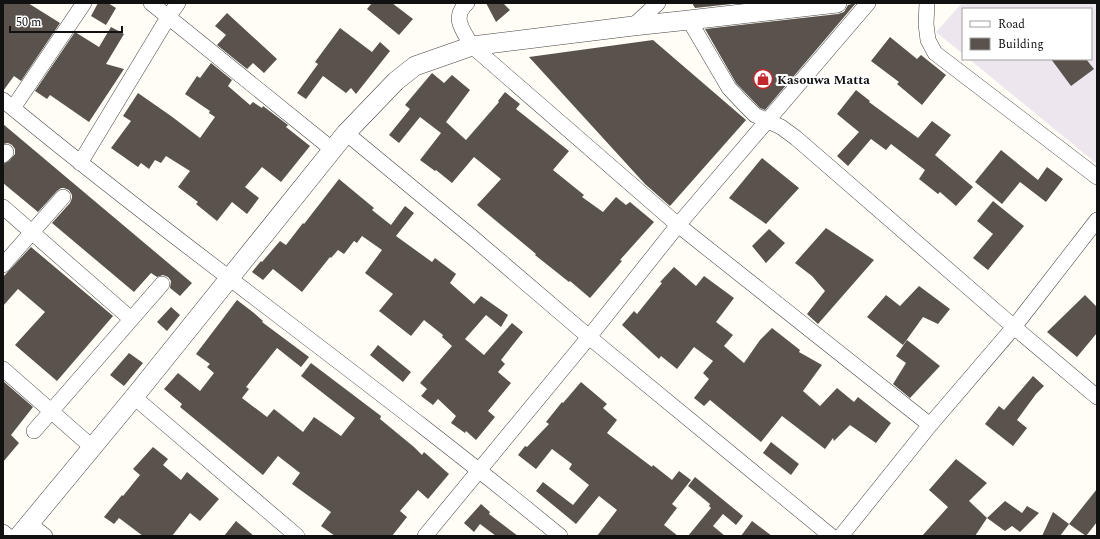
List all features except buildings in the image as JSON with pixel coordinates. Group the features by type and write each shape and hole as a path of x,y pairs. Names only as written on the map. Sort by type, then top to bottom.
{"street":[{"path":"84,3 8,104 80,163 230,280 480,470 560,536"},
{"path":"150,3 169,16 333,150"},
{"path":"80,163 178,3"},
{"path":"632,26 658,3"},
{"path":"45,536 24,530 230,280 346,133 396,81 415,66 472,46 837,3"},
{"path":"425,536 589,337 678,225 868,3"},
{"path":"927,3 926,24 928,40 935,53 1097,177"},
{"path":"461,5 458,15 459,20 472,46 678,225 930,425"},
{"path":"689,20 729,88 742,103 755,114 796,138 1014,327 1097,396"},
{"path":"346,133 472,237 589,337 832,536"},
{"path":"3,265 63,197"},
{"path":"3,207 131,319"},
{"path":"841,536 930,425 1014,327 1097,220"},
{"path":"34,431 162,284"},
{"path":"3,369 92,448"},
{"path":"134,397 297,536"},
{"path":"3,532 8,536"}],"shaded area":[{"path":"962,3 1097,3 1097,164 970,60 1092,60 1092,8 962,8 962,53 936,32"}],"place":[{"name":"Kasouwa Matta","path":"763,79"}]}
